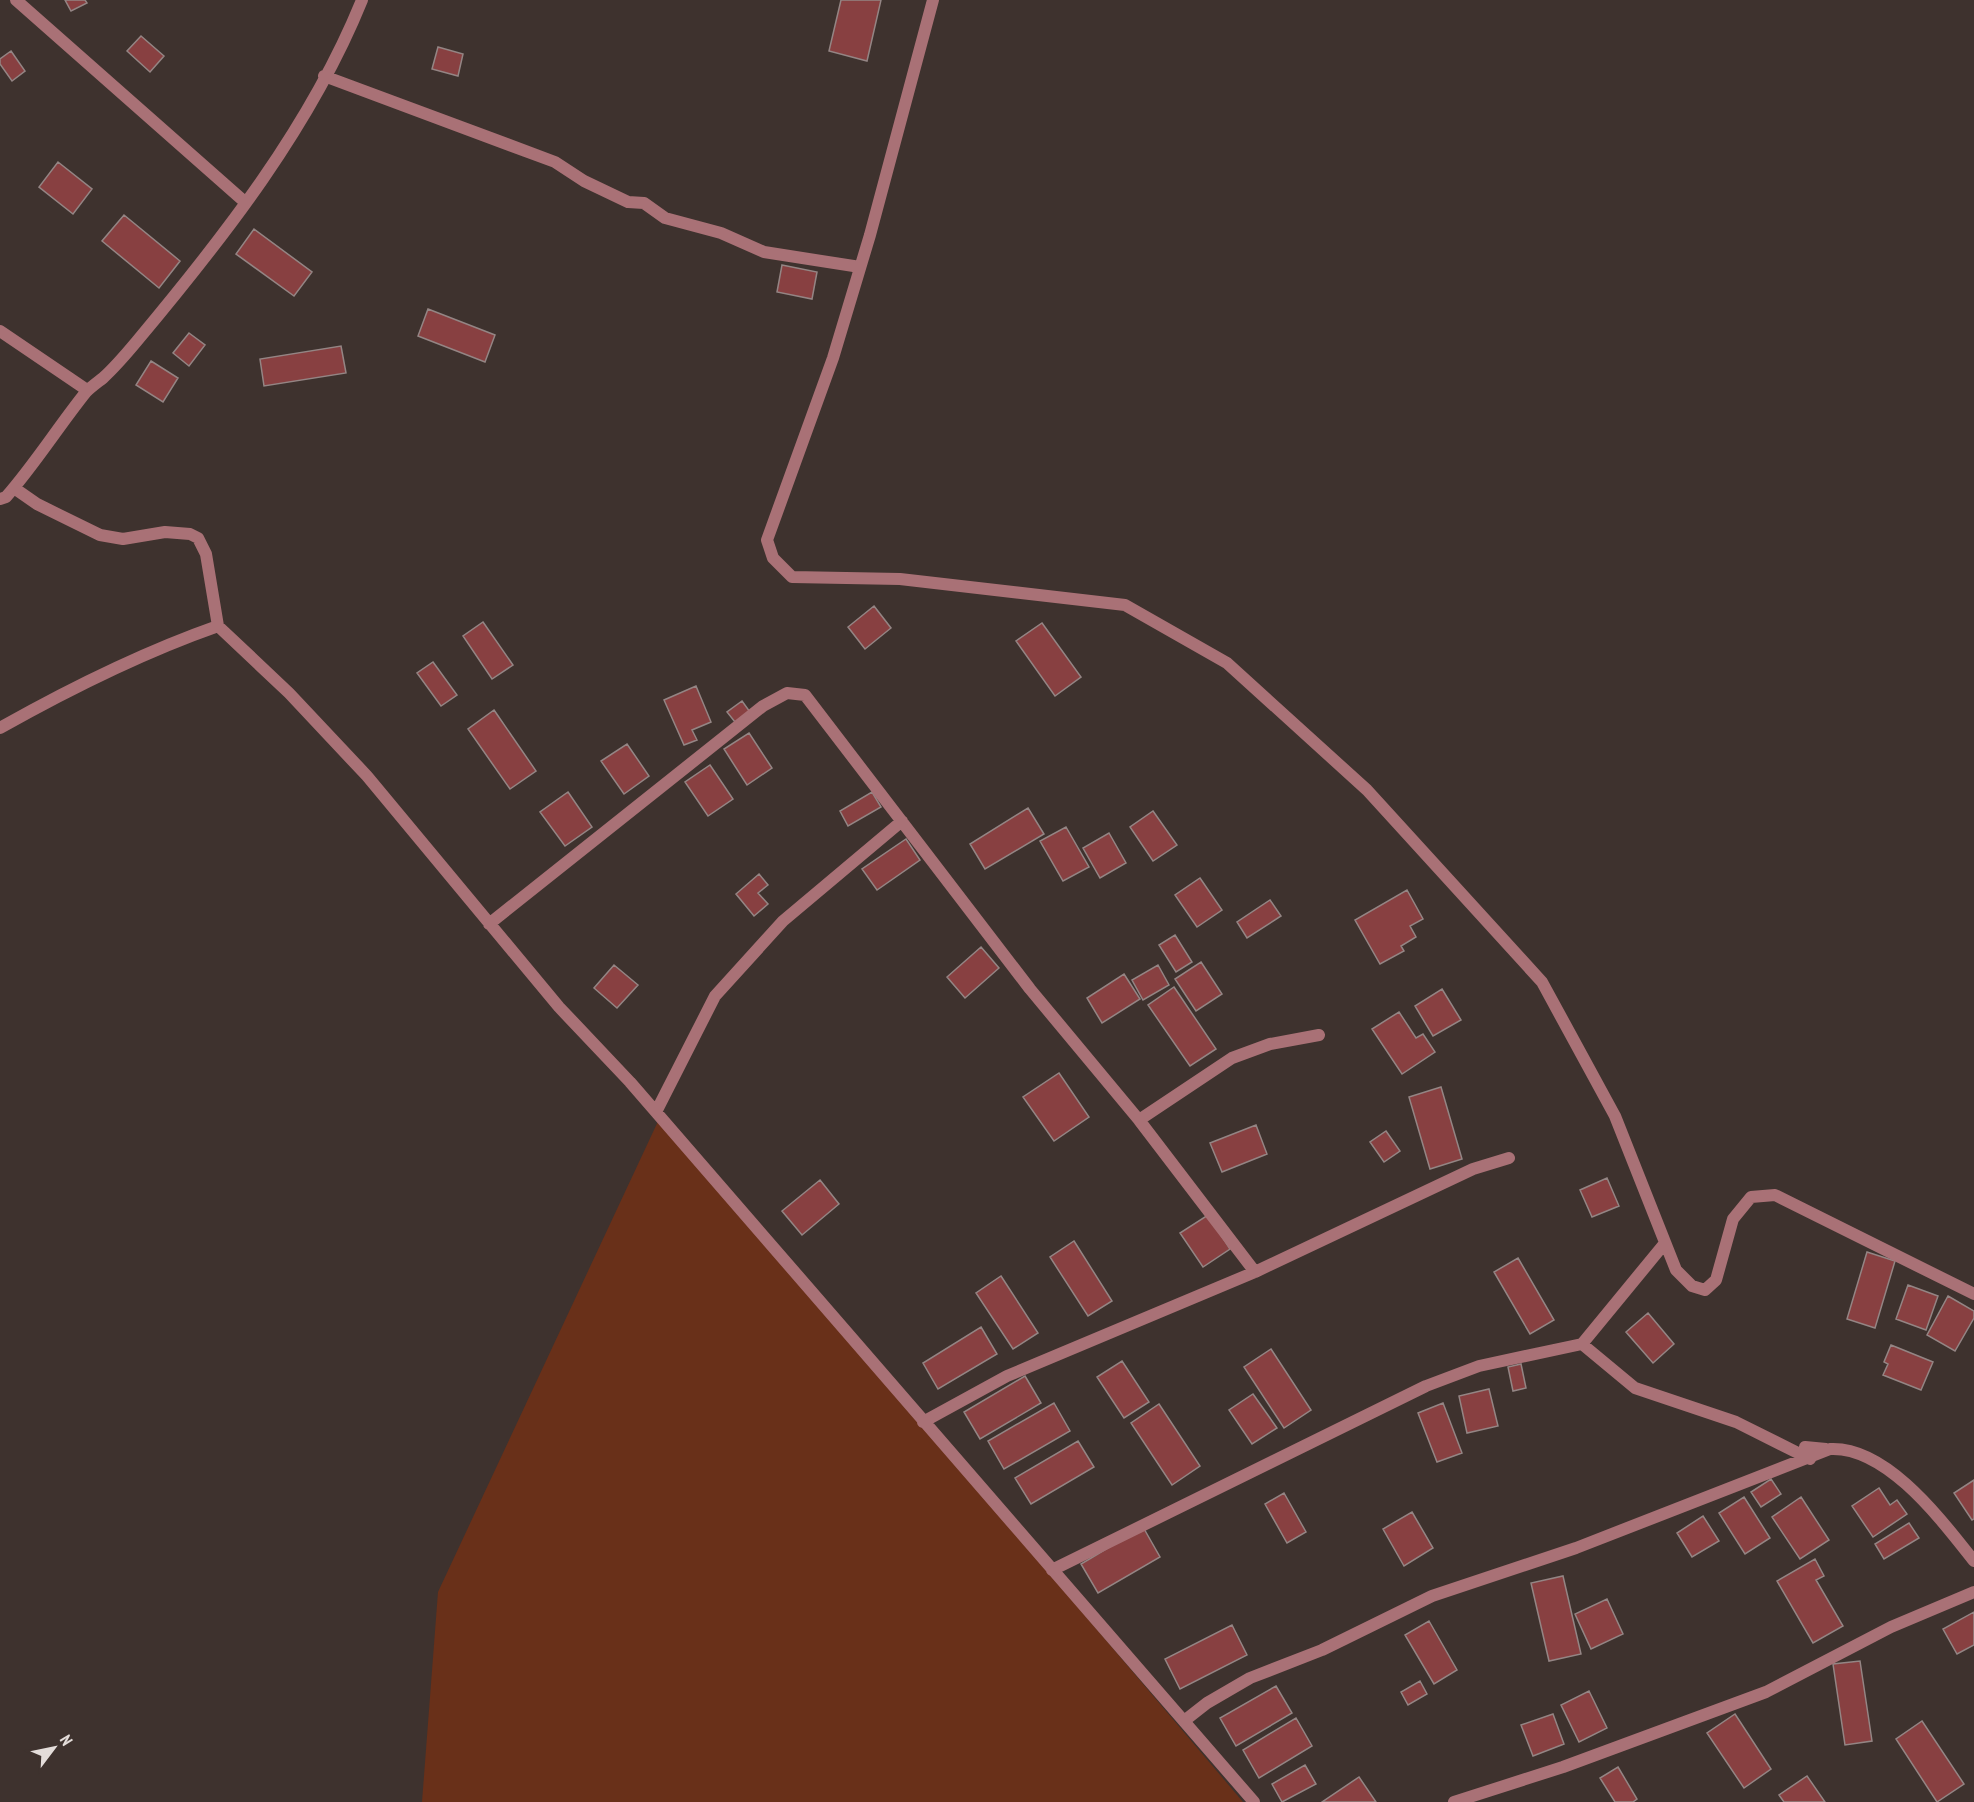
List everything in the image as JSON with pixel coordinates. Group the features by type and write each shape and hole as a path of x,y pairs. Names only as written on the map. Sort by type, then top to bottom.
{"street":[{"path":"16,0 246,203"},
{"path":"933,0 833,358 767,540 773,558 792,577 900,579 1125,605 1227,663 1367,790 1542,982 1614,1116 1676,1270 1692,1286 1705,1290 1716,1280 1733,1219 1751,1197 1775,1195 1974,1294"},
{"path":"0,499 6,497 35,464 87,390 137,342 246,203 287,144 348,34 360,1"},
{"path":"324,76 555,162 584,181 628,202 644,203 665,218 721,233 764,252 860,267"},
{"path":"0,331 87,390"},
{"path":"14,488 36,504 100,535 123,539 165,532 190,534 198,538 206,554 218,626 289,693 367,776 559,1007 656,1112 1254,1802"},
{"path":"0,728 79,684 156,648 218,626"},
{"path":"489,924 764,706 787,693 805,695 1030,989 1139,1120 1256,1272"},
{"path":"656,1112 715,996 783,921 902,821"},
{"path":"1139,1120 1232,1058 1270,1044 1319,1035"},
{"path":"923,1422 1007,1376 1256,1272 1473,1169 1509,1158"},
{"path":"1052,1570 1426,1386 1479,1366 1582,1344 1665,1242"},
{"path":"1582,1344 1635,1388 1736,1422 1808,1453"},
{"path":"1184,1721 1207,1703 1250,1678 1322,1650 1432,1596 1576,1548 1808,1453 1844,1448 1904,1481 1927,1503 1974,1561"},
{"path":"1454,1802 1563,1767 1766,1692 1891,1627 1974,1592"}],"shaded area":[{"path":"661,1115 1243,1802 422,1802 438,1592"}],"building":[{"path":"65,0 85,0 87,3 71,11"},
{"path":"841,0 881,0 867,61 829,51"},
{"path":"141,36 164,56 150,72 127,51"},
{"path":"438,47 463,54 458,76 432,69"},
{"path":"11,51 25,71 12,81 0,64 0,59"},
{"path":"58,162 92,189 73,214 39,187"},
{"path":"124,215 180,261 159,288 102,241"},
{"path":"254,229 312,272 294,296 236,254"},
{"path":"782,265 817,272 812,299 777,292"},
{"path":"428,309 495,335 485,362 418,336"},
{"path":"189,333 205,345 189,366 173,353"},
{"path":"341,346 346,373 264,386 260,359"},
{"path":"151,361 178,378 163,402 136,385"},
{"path":"874,606 891,628 865,649 848,627"},
{"path":"483,622 513,665 492,679 463,636"},
{"path":"1042,623 1081,677 1055,696 1016,641"},
{"path":"433,662 457,695 441,706 417,673"},
{"path":"696,686 711,722 692,730 697,740 684,745 664,700"},
{"path":"742,701 750,712 735,722 727,712"},
{"path":"494,710 536,771 510,789 468,729"},
{"path":"749,733 772,768 747,785 724,749"},
{"path":"627,744 649,776 624,794 601,761"},
{"path":"710,765 733,799 708,816 685,782"},
{"path":"568,792 592,827 565,846 540,812"},
{"path":"872,792 881,807 848,826 840,811"},
{"path":"1028,808 1044,834 985,869 970,844"},
{"path":"1153,811 1177,845 1153,861 1130,827"},
{"path":"1066,827 1089,867 1063,881 1040,841"},
{"path":"1109,833 1126,863 1100,878 1083,848"},
{"path":"906,839 920,860 877,890 862,869"},
{"path":"759,874 768,885 758,893 768,904 754,916 736,894"},
{"path":"1200,878 1222,910 1197,927 1175,895"},
{"path":"1407,890 1423,919 1410,926 1416,937 1401,946 1404,951 1380,964 1355,920"},
{"path":"1270,900 1281,916 1247,938 1237,922"},
{"path":"1175,935 1192,962 1176,972 1159,945"},
{"path":"981,947 999,968 965,998 947,977"},
{"path":"1201,962 1222,994 1196,1011 1175,979"},
{"path":"614,965 638,985 617,1008 594,988"},
{"path":"1158,965 1169,985 1143,1000 1132,980"},
{"path":"1124,974 1140,999 1102,1023 1087,998"},
{"path":"1174,987 1216,1049 1190,1066 1148,1005"},
{"path":"1442,989 1461,1020 1433,1036 1415,1006"},
{"path":"1399,1012 1416,1038 1423,1034 1435,1052 1402,1074 1372,1029"},
{"path":"1059,1073 1089,1117 1054,1141 1023,1097"},
{"path":"1441,1087 1462,1159 1430,1169 1409,1097"},
{"path":"1256,1125 1267,1154 1222,1172 1210,1143"},
{"path":"1386,1131 1400,1151 1384,1162 1370,1142"},
{"path":"1607,1178 1619,1206 1592,1217 1580,1190"},
{"path":"820,1180 839,1204 802,1235 782,1211"},
{"path":"1208,1215 1230,1249 1203,1267 1180,1233"},
{"path":"1074,1241 1112,1301 1088,1316 1050,1257"},
{"path":"1867,1252 1895,1261 1875,1328 1847,1319"},
{"path":"1518,1258 1554,1320 1530,1334 1494,1272"},
{"path":"1001,1276 1038,1333 1013,1349 976,1293"},
{"path":"1908,1285 1938,1296 1926,1330 1896,1319"},
{"path":"1948,1296 1974,1311 1974,1318 1955,1351 1927,1335"},
{"path":"1648,1313 1674,1344 1653,1363 1626,1332"},
{"path":"981,1327 997,1354 938,1389 923,1363"},
{"path":"1891,1345 1933,1362 1921,1390 1883,1375 1888,1364 1884,1362"},
{"path":"1271,1349 1311,1410 1284,1428 1244,1367"},
{"path":"1122,1361 1149,1402 1124,1418 1097,1377"},
{"path":"1521,1364 1526,1388 1513,1391 1508,1367"},
{"path":"1025,1376 1041,1403 980,1439 964,1412"},
{"path":"1489,1389 1498,1426 1467,1433 1459,1396"},
{"path":"1253,1394 1277,1428 1252,1444 1229,1410"},
{"path":"1054,1403 1070,1431 1004,1469 988,1441"},
{"path":"1443,1403 1462,1453 1437,1462 1418,1413"},
{"path":"1159,1404 1200,1466 1172,1485 1131,1423"},
{"path":"1078,1441 1094,1467 1031,1504 1015,1478"},
{"path":"1771,1479 1781,1494 1761,1507 1751,1492"},
{"path":"1974,1480 1974,1519 1972,1520 1954,1493"},
{"path":"1879,1488 1890,1505 1897,1500 1907,1514 1873,1537 1852,1506"},
{"path":"1284,1493 1306,1532 1287,1543 1265,1504"},
{"path":"1744,1497 1770,1538 1745,1554 1719,1513"},
{"path":"1801,1497 1829,1540 1800,1559 1772,1517"},
{"path":"1412,1512 1433,1548 1404,1566 1383,1529"},
{"path":"1703,1516 1719,1541 1692,1557 1677,1533"},
{"path":"1909,1523 1919,1538 1884,1559 1875,1544"},
{"path":"1143,1527 1160,1557 1098,1593 1081,1564"},
{"path":"1815,1559 1824,1576 1816,1580 1843,1626 1813,1643 1777,1581"},
{"path":"1563,1576 1581,1654 1549,1661 1531,1583"},
{"path":"1607,1599 1623,1634 1591,1649 1575,1614"},
{"path":"1974,1612 1974,1645 1957,1654 1943,1629"},
{"path":"1429,1621 1457,1670 1434,1684 1405,1635"},
{"path":"1232,1625 1247,1655 1180,1689 1165,1659"},
{"path":"1860,1661 1872,1741 1845,1745 1833,1664"},
{"path":"1420,1681 1427,1694 1408,1705 1401,1692"},
{"path":"1276,1686 1292,1713 1236,1746 1220,1718"},
{"path":"1589,1691 1607,1728 1579,1742 1561,1705"},
{"path":"1553,1714 1564,1744 1533,1756 1521,1725"},
{"path":"1735,1714 1771,1769 1744,1788 1707,1733"},
{"path":"1296,1718 1312,1746 1259,1778 1243,1750"},
{"path":"1922,1721 1964,1784 1937,1802 1896,1739"},
{"path":"1305,1765 1316,1784 1282,1802 1272,1784"},
{"path":"1618,1767 1637,1799 1633,1802 1615,1802 1600,1778"},
{"path":"1807,1776 1825,1802 1784,1802 1779,1795"},
{"path":"1359,1777 1376,1802 1322,1802"}]}
